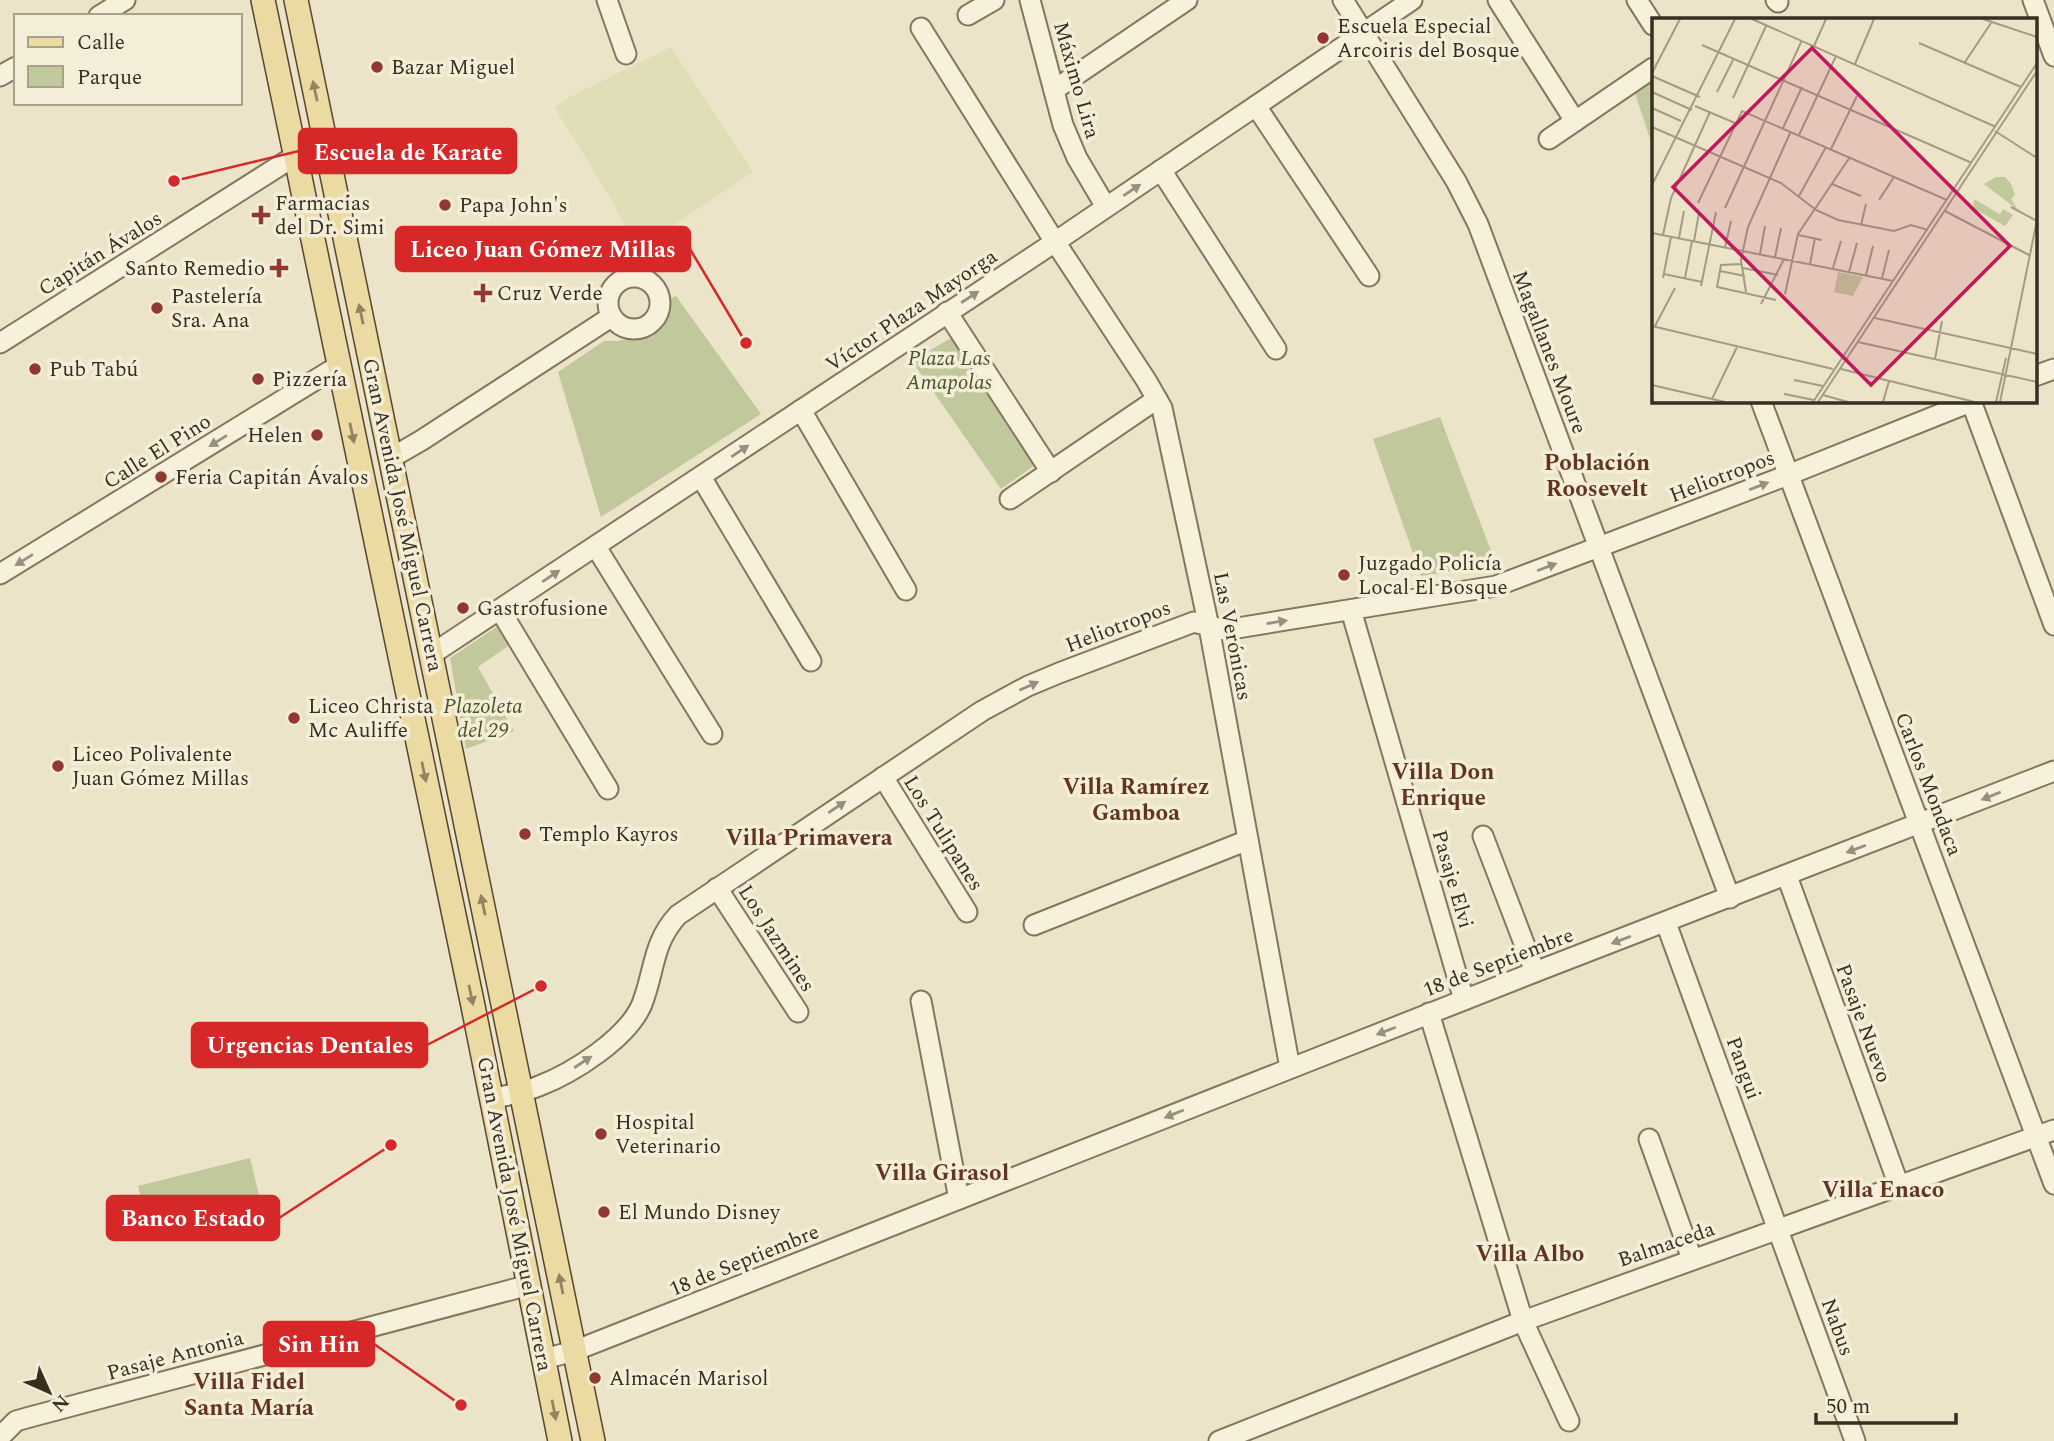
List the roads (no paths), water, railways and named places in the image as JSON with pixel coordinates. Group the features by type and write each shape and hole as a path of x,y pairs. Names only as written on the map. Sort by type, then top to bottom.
{"main road":[{"name":"Gran Avenida José Miguel Carrera","path":"262,0 492,1099 560,1441"},
{"name":"Gran Avenida José Miguel Carrera","path":"296,0 593,1441"},
{"path":"338,366 357,369 374,380"},
{"path":"395,634 410,646 432,654"}],"street":[{"path":"102,14 125,0"},
{"path":"607,0 626,54"},
{"path":"968,15 994,0"},
{"name":"Máximo Lira","path":"1030,0 1063,125 1077,158 1106,207"},
{"path":"1054,90 1186,0"},
{"name":"Magallanes Moure","path":"1343,0 1467,201 1730,898"},
{"name":"Víctor Plaza Mayorga","path":"432,654 1055,242 1412,0"},
{"path":"1498,0 1575,121"},
{"path":"1637,0 1652,23"},
{"path":"2033,0 2054,56"},
{"name":"Las Verónicas","path":"921,28 1157,399 1167,426 1209,627 1290,1068"},
{"path":"1549,139 1652,69"},
{"path":"1256,106 1369,276"},
{"name":"Capitán Ávalos","path":"0,343 295,156"},
{"path":"1161,170 1276,349"},
{"path":"947,312 1051,471"},
{"path":"391,458 611,317"},
{"name":"Calle El Pino","path":"0,575 338,366"},
{"path":"2036,376 2054,369"},
{"path":"1010,499 1157,399"},
{"name":"Carlos Mondaca","path":"1761,402 1920,824 2045,1134 2054,1184"},
{"name":"Heliotropos","path":"492,1099 538,1087 568,1071 622,1034 637,1015 643,1002 658,943 678,915 982,710 1028,686 1194,622 1225,630 1496,586 1788,475 1970,402"},
{"path":"1972,402 2054,625"},
{"path":"801,410 906,590"},
{"path":"701,477 811,661"},
{"path":"596,547 712,734"},
{"path":"500,610 608,789"},
{"name":"Pasaje Elvi","path":"1351,610 1464,1000"},
{"name":"18 de Septiembre","path":"544,1359 574,1351 1429,1013 2054,771"},
{"name":"Los Tulipanes","path":"883,777 967,912"},
{"path":"1483,836 1535,972"},
{"path":"1034,925 1248,840"},
{"name":"Pasaje Nuevo","path":"1787,876 1899,1186"},
{"name":"Los Jazmines","path":"717,888 798,1012"},
{"name":"Pangui","path":"1666,923 1779,1229"},
{"path":"921,1001 959,1199"},
{"path":"1429,1013 1523,1321 1569,1421"},
{"name":"Balmaceda","path":"1219,1441 1523,1321 2045,1134"},
{"path":"1649,1139 1692,1259"},
{"name":"Nabus","path":"1779,1229 1855,1441"},
{"name":"Pasaje Antonia","path":"0,1437 16,1421 530,1285"}],"place":[{"name":"Escuela Especial Arcoiris del Bosque","path":"1323,38"},
{"name":"Bazar Miguel","path":"377,67"},
{"name":"Escuela de Karate","path":"174,181"},
{"name":"Papa John's","path":"445,205"},
{"name":"Farmacias del Dr. Simi","path":"261,215"},
{"name":"Santo Remedio","path":"279,268"},
{"name":"Cruz Verde","path":"483,293"},
{"name":"Pastelería Sra. Ana","path":"157,308"},
{"name":"Liceo Juan Gómez Millas","path":"746,343"},
{"name":"Pub Tabú","path":"35,369"},
{"name":"Pizzería","path":"258,379"},
{"name":"Helen","path":"317,435"},
{"name":"Feria Capitán Ávalos","path":"161,477"},
{"name":"Juzgado Policía Local El Bosque","path":"1344,575"},
{"name":"Gastrofusione","path":"463,608"},
{"name":"Liceo Christa Mc Auliffe","path":"294,718"},
{"name":"Liceo Polivalente Juan Gómez Millas","path":"58,766"},
{"name":"Templo Kayros","path":"525,834"},
{"name":"Urgencias Dentales","path":"541,986"},
{"name":"Hospital Veterinario","path":"601,1134"},
{"name":"Banco Estado","path":"391,1145"},
{"name":"El Mundo Disney","path":"604,1212"},
{"name":"Almacén Marisol","path":"595,1378"},
{"name":"Sin Hin","path":"461,1405"}],"district":[{"name":"Población Roosevelt","path":"1597,475"},
{"name":"Villa Don Enrique","path":"1443,784"},
{"name":"Villa Ramírez Gamboa","path":"1136,799"},
{"name":"Villa Primavera","path":"809,837"},
{"name":"Villa Girasol","path":"942,1172"},
{"name":"Villa Enaco","path":"1883,1189"},
{"name":"Villa Albo","path":"1530,1253"},
{"name":"Villa Fidel Santa María","path":"249,1394"}],"park label":[{"name":"Plaza Las Amapolas","path":"949,370"},
{"name":"Plazoleta del 29","path":"483,718"}]}
